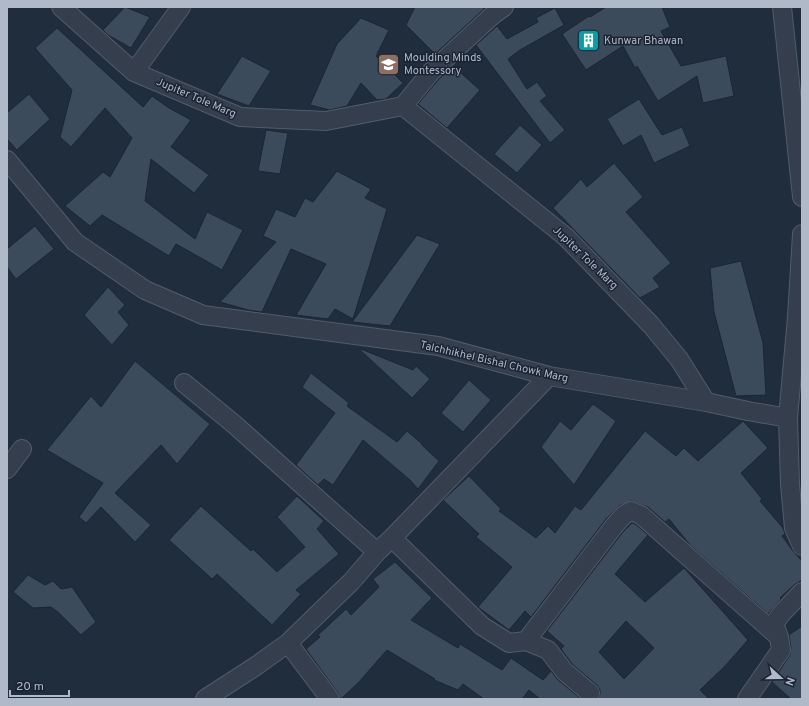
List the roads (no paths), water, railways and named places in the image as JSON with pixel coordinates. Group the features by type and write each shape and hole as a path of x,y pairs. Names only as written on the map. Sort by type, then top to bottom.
{"street":[{"name":"Jupiter Tole Marg","path":"61,7 134,72 240,117 326,121 403,106 566,237 652,325 679,359 706,402"},
{"path":"134,72 181,7"},
{"path":"403,106 431,72 494,14 504,7"},
{"path":"782,7 802,197"},
{"name":"Talchhikhel Bishal Chowk Marg","path":"7,160 75,242 145,290 203,315 438,346 549,376 706,402 788,418"},
{"path":"802,234 799,316 788,418 796,485 794,528 802,546"},
{"path":"204,699 256,666 288,643 352,582 377,552 549,376"},
{"path":"184,383 235,424 377,552"},
{"path":"7,469 22,449"},
{"path":"526,641 614,526 631,511 641,515 779,636"},
{"path":"392,538 482,626 509,643 526,641 548,650 566,672 590,693"},
{"path":"747,699 779,655 781,650 779,636 774,624 781,614 802,592"},
{"path":"288,643 330,699"}],"place":[{"name":"Kunwar Bhawan","path":"588,41"},
{"name":"Moulding Minds Montessory","path":"388,64"}]}
